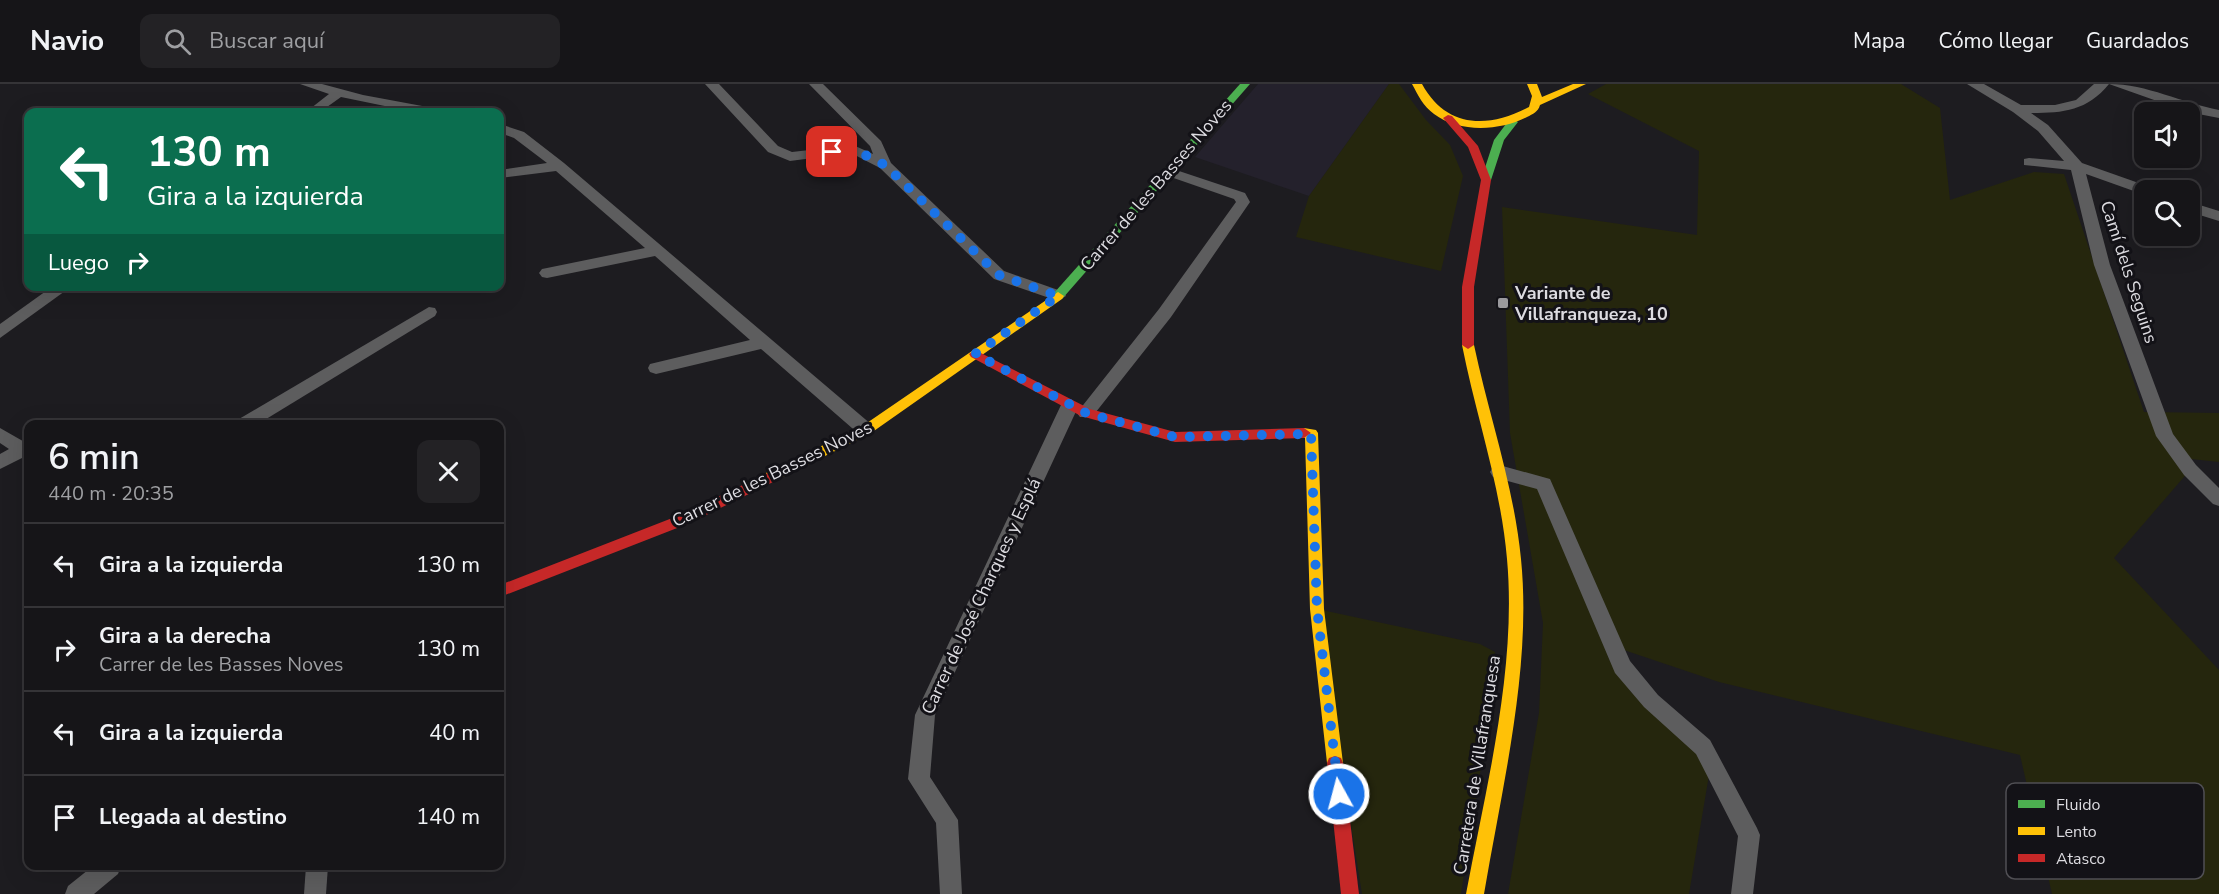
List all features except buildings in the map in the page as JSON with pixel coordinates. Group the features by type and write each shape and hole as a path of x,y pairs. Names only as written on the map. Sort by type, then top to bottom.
{"street":[{"path":"307,84 413,108"},
{"path":"712,84 772,149 790,158 853,149 885,165 999,275 1058,296"},
{"path":"816,84 876,144 885,165"},
{"name":"Carrer de les Basses Noves","path":"504,589 685,519 867,430 1058,296 1170,172 1245,84"},
{"path":"1417,84 1421,99 1448,118 1481,125 1513,122 1528,114 1537,103 1581,84"},
{"path":"1532,84 1538,96 1537,103"},
{"name":"Camí dels Seguins","path":"1974,84 2018,109 2050,134 2077,166 2102,265 2165,436 2190,470 2219,499"},
{"path":"2018,109 2075,107 2085,101 2102,84"},
{"path":"2116,84 2193,109 2219,114"},
{"path":"318,108 339,93"},
{"name":"Carretera de Villafranquesa","path":"1448,118 1473,146 1485,180"},
{"name":"Carretera de Villafranquesa","path":"1475,894 1509,704 1514,654 1515,572 1507,507 1477,394 1467,321 1468,287 1485,180 1499,140 1513,122"},
{"path":"504,129 519,135 559,166 867,430"},
{"path":"2029,162 2077,166 2134,186"},
{"path":"504,173 559,166"},
{"name":"Carrer de José Charques y Esplá","path":"951,894 947,820 919,779 925,715 1078,409 1165,313 1243,202 1240,196 1170,172"},
{"path":"2200,210 2219,216"},
{"path":"546,273 657,251"},
{"path":"0,332 58,291"},
{"path":"251,420 429,312"},
{"path":"656,368 764,342"},
{"path":"975,354 1078,409 1175,437 1311,434 1317,609 1350,894"},
{"path":"0,435 24,449"},
{"path":"0,462 24,451"},
{"path":"1499,472 1544,484 1622,667 1651,701 1682,726 1702,747 1749,835 1742,894"},
{"path":"76,894 105,870"},
{"path":"315,894 317,870"}],"shaded area":[{"path":"1258,84 1389,84 1309,196 1195,157"}],"green space":[{"path":"1389,84 1399,84 1426,120 1450,145 1463,176 1441,271 1296,237 1309,196"},
{"path":"1606,84 1901,84 1940,108 1950,200 2034,172 2064,174 2144,412 2219,413 2219,462 2182,458 2190,470 2114,558 2219,670 2219,894 2052,894 2049,879 2204,879 2204,783 2026,783 2020,755 1719,682 1603,643 1610,661 1631,692 1693,745 1710,769 1689,894 1508,894 1539,713 1543,623 1510,433 1502,207 1697,235 1699,151 1588,94"},
{"path":"1317,609 1480,644 1495,652 1488,741 1480,773 1461,894 1362,894"}],"traffic: fast":[{"path":"1058,296 1245,84"},
{"path":"1486,180 1499,140 1513,122"}],"traffic: slow":[{"path":"1417,84 1425,100 1437,112 1452,120 1485,125 1519,117 1534,109 1537,96 1532,84"},
{"path":"1537,103 1581,84"},
{"path":"772,476 866,430 1058,296"},
{"path":"1468,345 1505,498 1515,560 1516,591 1508,705 1475,894"},
{"path":"1304,433 1311,433 1317,609 1335,763"}],"traffic: jam":[{"path":"1448,118 1473,146 1486,180 1468,287 1468,345"},
{"path":"975,354 1086,413 1175,437 1304,433"},
{"path":"504,589 685,519 772,476"},
{"path":"1335,763 1350,894"}],"place":[{"name":"Variante de Villafranqueza, 10","path":"1503,303"}],"route":[{"path":"832,152 853,149 885,165 999,275 1058,296 975,354 1086,413 1175,437 1311,434 1317,609 1339,794"}]}
